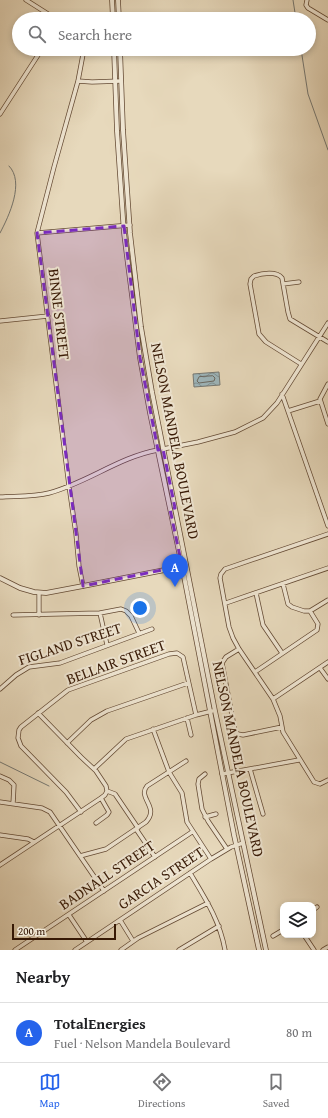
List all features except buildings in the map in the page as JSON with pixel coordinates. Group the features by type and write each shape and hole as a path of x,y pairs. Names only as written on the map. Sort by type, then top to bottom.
{"street":[{"path":"26,0 45,12"},
{"path":"112,0 113,10 118,10 118,0"},
{"path":"307,0 306,5 315,12"},
{"path":"316,13 328,20"},
{"path":"0,113 37,56"},
{"name":"BINNE STREET","path":"83,56 78,81 38,227 38,233 79,566 83,586"},
{"name":"NELSON MANDELA BOULEVARD","path":"114,56 124,226 140,358 170,509 185,566"},
{"name":"NELSON MANDELA BOULEVARD","path":"120,56 130,225 141,327 201,653 210,712 236,845 259,950"},
{"path":"78,81 121,81"},
{"path":"38,233 130,225"},
{"path":"301,364 266,342 259,334 250,284 251,279 257,275 279,274 284,284 290,319 328,342"},
{"path":"284,284 300,282"},
{"path":"0,321 48,316"},
{"path":"0,496 48,494 132,457 235,432 263,418 273,408 328,323"},
{"path":"328,384 321,395 320,401 328,424"},
{"path":"282,394 328,526"},
{"path":"288,411 320,401"},
{"path":"170,509 175,508"},
{"path":"328,534 225,569 220,578 231,633 239,649 273,699 280,716 282,728 299,760 314,782 320,784 328,780"},
{"path":"0,578 20,588 39,593 53,592 185,566"},
{"path":"226,604 328,568"},
{"path":"283,584 288,604 292,607 304,611 310,611 328,600"},
{"path":"39,593 39,615"},
{"path":"256,594 263,625 282,653"},
{"path":"13,615 100,614 124,610 129,613 134,620 140,634"},
{"path":"255,672 317,630 318,624 310,611"},
{"path":"100,614 108,645"},
{"name":"FIGLAND STREET","path":"0,689 16,675 29,667 60,663 152,629"},
{"path":"239,649 226,656 222,663 235,731 242,735 282,728"},
{"name":"NELSON MANDELA BOULEVARD","path":"201,653 215,711 266,950"},
{"name":"BELLAIR STREET","path":"81,812 73,801 24,750 19,742 18,734 21,727 68,690 173,654 179,654 183,657 196,715"},
{"path":"273,699 328,662"},
{"path":"320,668 328,679"},
{"path":"67,742 91,720 103,713 188,683"},
{"path":"94,769 126,739 186,718 215,711"},
{"path":"0,866 101,798 107,791 106,786 94,769 38,713"},
{"path":"186,718 191,735"},
{"path":"153,729 169,772 181,790 185,819 192,832 211,859"},
{"path":"222,774 299,760"},
{"path":"80,856 106,849 138,829 148,820 151,813 151,808 144,795 147,786 186,761"},
{"path":"250,769 263,814"},
{"path":"205,774 199,779 198,784 202,809 205,817 227,849"},
{"path":"0,776 9,780 14,785 13,804"},
{"path":"107,791 115,794 155,857"},
{"path":"96,823 109,812 101,798"},
{"path":"0,802 46,809 50,812 104,891"},
{"path":"205,817 216,814"},
{"name":"BADNALL STREET","path":"15,950 70,915 192,832"},
{"path":"0,835 25,838 34,842"},
{"name":"GARCIA STREET","path":"75,950 211,859 227,849 243,843"},
{"path":"190,874 208,903 219,926 224,950"},
{"path":"121,950 133,940 208,903"},
{"path":"70,915 87,942"},
{"path":"252,918 258,917"},
{"path":"120,920 133,940"},
{"path":"179,950 219,926"},
{"path":"273,936 280,932"},
{"path":"306,938 314,950"},
{"path":"323,950 328,947"}],"highlighted area":[{"path":"124,226 140,358 158,450 163,449 175,508 170,509 182,566 83,586 37,233"}],"water":[{"path":"219,372 220,385 194,387 193,374"}],"waterway":[{"path":"293,0 295,12"},
{"path":"302,56 308,94 328,150"},
{"path":"0,233 11,209 16,190 14,173 9,166"},
{"path":"0,762 49,786"}],"place":[{"name":"TotalEnergies","path":"175,587"}]}
